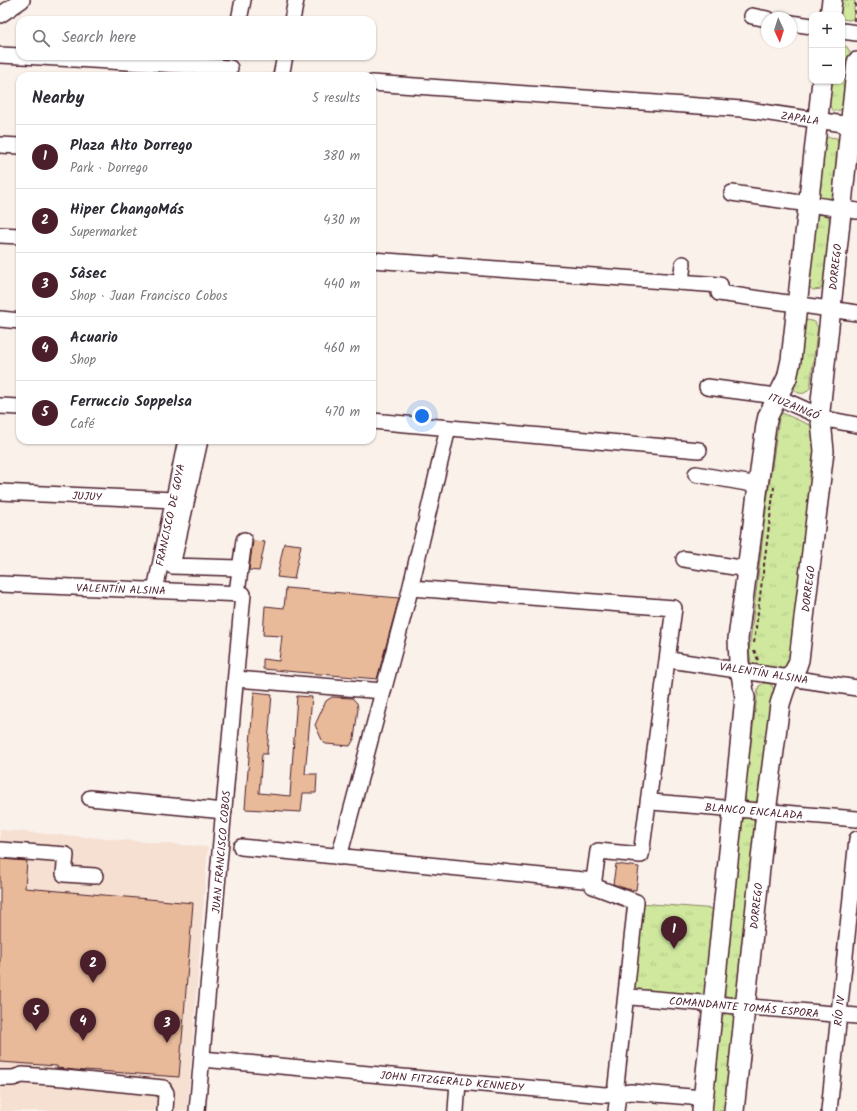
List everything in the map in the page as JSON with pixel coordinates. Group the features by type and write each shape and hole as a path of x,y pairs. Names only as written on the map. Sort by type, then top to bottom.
{"main road":[{"path":"830,12 832,0"},
{"name":"DORREGO","path":"734,1111 766,812 780,704 790,677 796,671 799,660 824,451 824,439 820,417 830,309 849,210 857,62"},
{"path":"702,1104 745,698 739,662 738,639 747,569 766,482 766,425 768,416 787,378 791,360 822,84"}],"street":[{"path":"0,15 22,0"},
{"path":"240,16 243,0"},
{"path":"293,16 296,0"},
{"path":"752,16 761,18"},
{"path":"797,23 809,25"},
{"path":"0,55 16,56"},
{"path":"98,60 230,67"},
{"path":"282,72 284,60"},
{"name":"ZAPALA","path":"376,83 742,109 854,126"},
{"path":"0,145 16,146"},
{"path":"732,193 849,210"},
{"path":"0,235 16,236"},
{"path":"376,260 681,282 798,304 857,313"},
{"path":"681,282 683,264"},
{"path":"0,319 16,321"},
{"name":"ITUZAINGÓ","path":"707,387 764,394 778,398 832,421 857,424"},
{"path":"0,406 16,407"},
{"path":"376,421 699,450"},
{"path":"339,856 411,588 448,428"},
{"name":"FRANCISCO DE GOYA","path":"155,590 185,444"},
{"path":"199,444 172,566 239,568"},
{"path":"696,474 766,482"},
{"name":"JUJUY","path":"0,492 174,500"},
{"name":"JUAN FRANCISCO COBOS","path":"197,1111 236,679 240,594 239,568 244,540"},
{"path":"684,559 747,569"},
{"name":"VALENTÍN ALSINA","path":"0,584 240,594"},
{"path":"411,588 674,608 641,855 598,851 593,886 636,902 616,1111"},
{"name":"VALENTÍN ALSINA","path":"670,660 857,688"},
{"path":"236,679 383,691"},
{"path":"90,798 224,811"},
{"name":"BLANCO ENCALADA","path":"652,802 857,819"},
{"name":"RÍO IV","path":"829,1111 857,839"},
{"path":"241,847 594,881"},
{"path":"0,850 66,856 64,874 95,876"},
{"name":"COMANDANTE TOMÁS ESPORA","path":"631,998 857,1016"},
{"name":"JOHN FITZGERALD KENNEDY","path":"202,1059 605,1095 617,1090 702,1104"},
{"path":"0,1078 13,1078 22,1075 40,1076 163,1088 166,1093 165,1111"},
{"path":"456,1111 458,1082"}],"path":[{"path":"851,32 856,0"},
{"path":"760,673 760,665 754,652 753,645 766,482"}],"shaded area":[{"path":"0,830 208,847 187,1111 0,1111"}],"green space":[{"path":"841,0 855,0 853,19 845,19 845,12 840,12"},
{"path":"845,46 850,52 844,108 834,111 831,108 829,93 830,84 845,84"},
{"path":"828,137 837,138 839,144 834,195 829,199 821,199 818,196 824,141"},
{"path":"819,214 828,216 830,226 823,285 821,289 813,290 808,286 815,219"},
{"path":"807,320 815,322 818,328 810,388 805,393 798,393 794,387 803,325"},
{"path":"782,413 812,426 817,437 794,646 789,663 782,669 751,663 749,650 768,494 779,418"},
{"path":"766,682 772,686 774,692 759,799 756,802 751,802 746,800 744,794 758,689 759,686"},
{"path":"747,817 753,819 756,825 738,994 730,998 724,993 741,821"},
{"path":"640,903 716,909 708,992 704,996 632,989"},
{"path":"727,1013 732,1015 735,1021 726,1111 710,1111 721,1017"}],"building":[{"path":"253,541 265,542 259,571 249,570"},
{"path":"284,543 301,545 294,579 277,577"},
{"path":"286,588 399,598 377,679 263,669 263,659 279,661 282,636 263,635 265,606 284,608"},
{"path":"254,692 272,694 267,754 262,754 259,793 290,796 297,696 312,697 305,774 317,774 316,793 303,793 301,812 245,809"},
{"path":"332,697 352,698 357,703 358,709 354,739 350,746 326,744 323,742 315,725 326,701"},
{"path":"0,859 27,861 25,888 193,903 179,1077 84,1071 57,1068 57,1066 0,1062"},
{"path":"616,864 639,867 636,890 627,889 613,884"}],"place":[{"name":"Plaza Alto Dorrego","path":"674,949"},
{"name":"Hiper ChangoMás","path":"93,983"},
{"name":"Ferruccio Soppelsa","path":"36,1031"},
{"name":"Acuario","path":"83,1041"},
{"name":"5àsec","path":"167,1043"}]}
